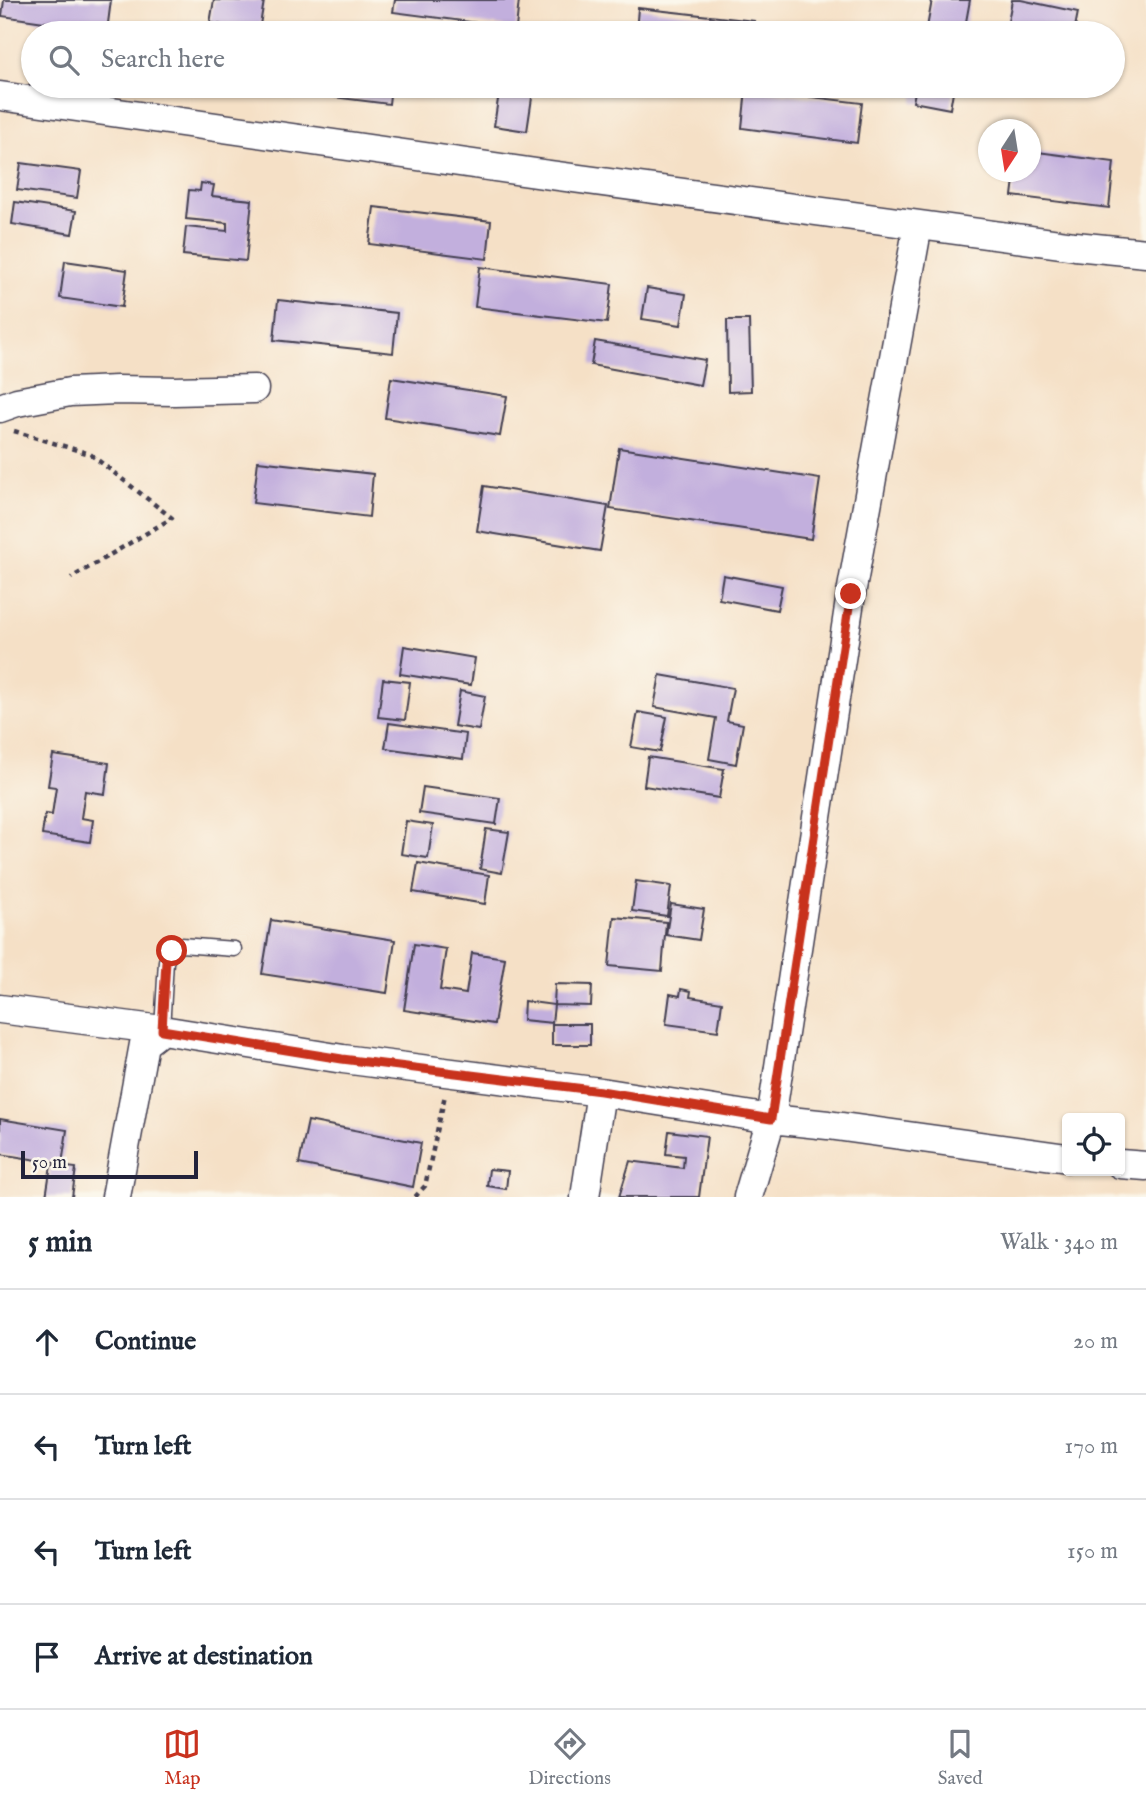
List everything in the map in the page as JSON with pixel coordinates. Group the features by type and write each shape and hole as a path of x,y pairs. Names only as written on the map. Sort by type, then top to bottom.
{"street":[{"path":"0,96 557,176 1075,246 1146,253"},
{"path":"748,1197 771,1119 851,594 918,225"},
{"path":"6,419 17,402 70,392 254,389"},
{"path":"0,1009 162,1030 342,1059 601,1091 771,1119 1062,1157"},
{"path":"116,1197 144,1044 162,1030"},
{"path":"585,1197 601,1091"},
{"path":"1125,1164 1146,1166"}],"lane":[{"path":"162,1030 166,961 172,951 181,945 234,949"}],"path":[{"path":"6,419 90,454 172,518 71,578"},
{"path":"415,1197 425,1186 449,1073"}],"building":[{"path":"4,0 111,0 108,21 37,21 2,16"},
{"path":"214,0 264,1 261,21 210,21"},
{"path":"395,0 519,0 517,21 462,21 393,12"},
{"path":"932,0 970,0 966,21 928,21"},
{"path":"1012,0 1078,12 1076,21 1008,21"},
{"path":"638,8 754,21 637,21"},
{"path":"341,98 390,98 389,104"},
{"path":"498,98 532,98 527,131 494,126"},
{"path":"745,98 821,98 862,103 857,143 742,128"},
{"path":"914,98 952,98 950,109 913,102"},
{"path":"1041,152 1114,162 1109,208 1012,196 1014,182 1041,182"},
{"path":"21,163 81,171 77,198 17,190"},
{"path":"201,183 214,185 212,196 252,200 246,261 183,255 186,227 227,231 227,223 186,219 189,190 200,191"},
{"path":"15,202 76,211 72,234 12,224"},
{"path":"374,207 491,221 487,259 369,244"},
{"path":"65,261 127,270 122,307 60,298"},
{"path":"480,267 612,284 607,323 475,307"},
{"path":"647,288 686,294 681,325 642,319"},
{"path":"278,300 397,313 393,353 274,340"},
{"path":"727,320 749,320 751,391 728,392"},
{"path":"595,341 705,360 700,385 591,365"},
{"path":"391,378 507,396 500,436 385,418"},
{"path":"619,448 820,479 811,539 610,509"},
{"path":"258,461 373,474 369,517 253,503"},
{"path":"484,486 608,506 600,551 477,531"},
{"path":"723,575 782,586 777,610 719,599"},
{"path":"404,646 475,658 471,685 400,674"},
{"path":"660,675 733,688 727,721 743,724 736,764 709,759 716,718 654,707"},
{"path":"383,679 410,682 405,720 378,717"},
{"path":"460,691 485,696 479,730 454,726"},
{"path":"638,712 667,717 660,752 631,747"},
{"path":"389,723 466,734 463,759 385,748"},
{"path":"53,755 109,763 105,794 85,791 81,818 93,820 90,842 42,835 45,814 52,815 56,787 48,786"},
{"path":"648,757 724,769 719,798 644,786"},
{"path":"423,787 500,798 496,824 419,813"},
{"path":"406,821 433,825 428,858 401,854"},
{"path":"486,829 509,832 502,873 480,869"},
{"path":"418,863 489,875 485,904 413,892"},
{"path":"636,881 671,886 667,916 632,911"},
{"path":"671,904 704,909 699,940 666,935"},
{"path":"614,917 666,922 662,971 609,966"},
{"path":"271,920 395,940 387,993 262,974"},
{"path":"414,944 446,949 440,990 466,994 472,953 505,958 494,1024 404,1010"},
{"path":"555,984 592,985 591,1006 554,1005"},
{"path":"681,989 691,991 690,997 722,1002 718,1031 666,1024 670,994 680,996"},
{"path":"524,1001 554,1005 552,1023 523,1020"},
{"path":"552,1024 590,1024 590,1045 552,1045"},
{"path":"0,1119 67,1130 62,1164 0,1154"},
{"path":"308,1121 421,1143 413,1187 299,1164"},
{"path":"669,1131 707,1136 699,1197 619,1197 630,1161 683,1168 684,1156 666,1154"},
{"path":"51,1165 76,1168 72,1197 46,1197"},
{"path":"489,1169 508,1171 506,1189 487,1186"}],"route":[{"path":"172,951 166,961 162,1030 342,1059 601,1091 771,1119 851,594"}]}
